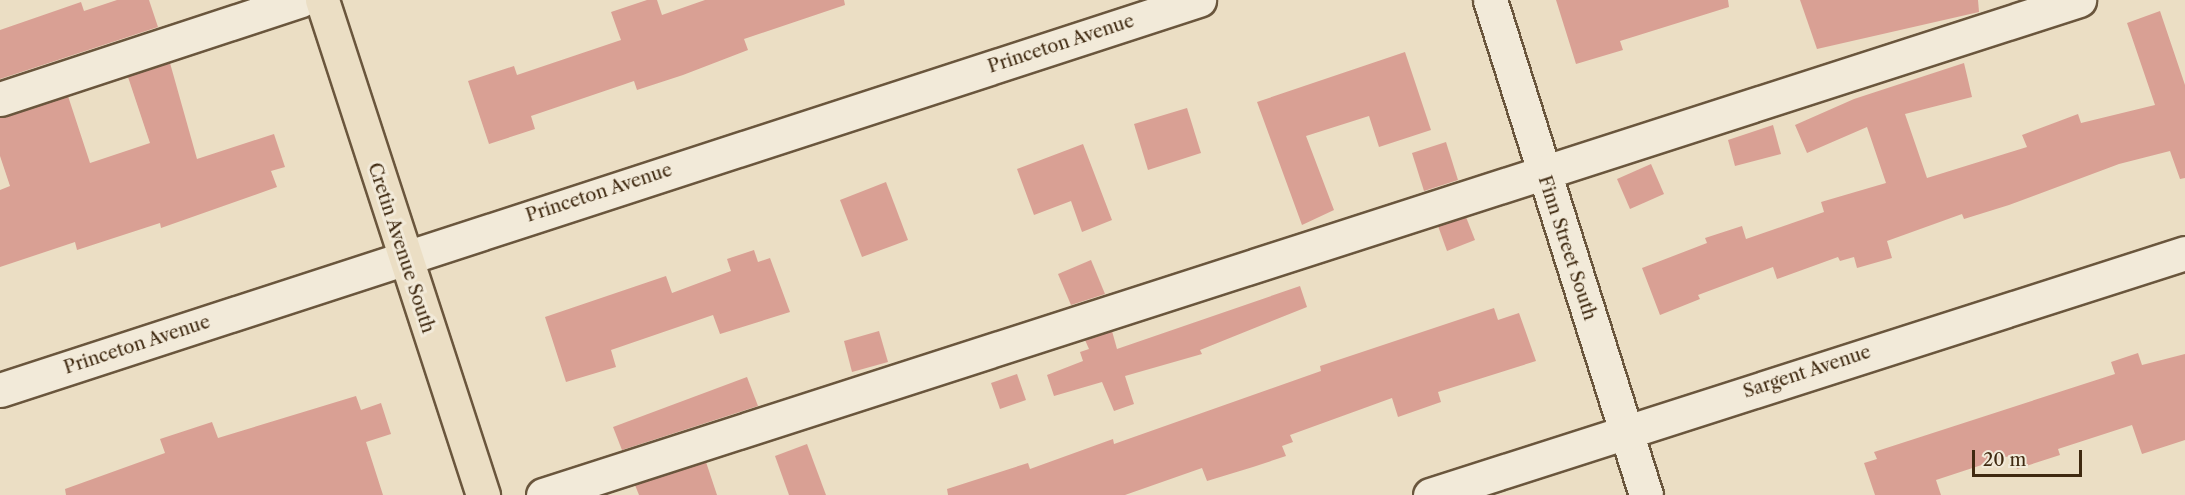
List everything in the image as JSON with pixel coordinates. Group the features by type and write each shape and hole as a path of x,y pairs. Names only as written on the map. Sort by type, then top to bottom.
{"main road":[{"name":"Cretin Avenue South","path":"322,0 483,495"}],"street":[{"path":"0,99 301,0"},
{"name":"Princeton Avenue","path":"0,390 404,256 1199,0"},
{"name":"Finn Street South","path":"1490,0 1543,175 1646,495"},
{"path":"543,495 1543,175 2079,0"},
{"name":"Sargent Avenue","path":"1430,495 1626,430 2185,253"}],"building":[{"path":"117,0 149,0 158,27 0,79 0,30 81,2 84,11"},
{"path":"647,0 657,0 662,15 705,0 844,0 845,5 744,39 748,50 683,75 637,90 634,81 531,116 535,129 489,144 468,81 514,66 517,75 621,40 611,12"},
{"path":"1556,0 1728,0 1729,7 1620,41 1623,50 1576,64"},
{"path":"1800,0 1978,0 1979,12 1817,49"},
{"path":"2160,11 2185,85 2185,178 2180,179 2170,151 2119,164 2009,205 1964,219 1962,214 1887,241 1892,258 1857,268 1854,257 1840,261 1838,257 1777,279 1773,267 1698,295 1700,299 1660,315 1642,268 1707,243 1705,238 1742,226 1746,239 1824,212 1821,202 1886,183 1867,127 1807,153 1795,125 1854,99 1964,63 1972,97 1905,114 1927,178 2027,147 2022,135 2078,114 2081,123 2155,105 2127,23"},
{"path":"1405,52 1431,130 1379,147 1369,116 1306,136 1334,210 1302,225 1257,102"},
{"path":"170,63 197,159 274,134 285,167 271,171 277,187 161,228 160,223 77,250 75,242 0,267 0,190 10,186 0,156 0,117 68,96 90,163 150,143 128,77"},
{"path":"1187,108 1201,153 1148,170 1134,124"},
{"path":"1773,125 1781,154 1735,166 1728,140"},
{"path":"1446,142 1458,180 1424,191 1412,153"},
{"path":"1083,144 1112,220 1082,232 1071,201 1034,215 1017,169"},
{"path":"1651,164 1664,194 1630,209 1617,179"},
{"path":"886,182 908,240 862,257 840,200"},
{"path":"1466,217 1475,240 1447,251 1438,226"},
{"path":"754,250 758,262 770,258 790,312 720,334 713,315 611,350 616,367 566,382 545,317 666,276 672,293 731,271 727,259"},
{"path":"1091,260 1105,294 1071,305 1058,274"},
{"path":"1300,286 1307,307 1200,350 1202,354 1125,376 1134,404 1114,411 1102,382 1054,396 1047,375 1083,361 1080,352 1089,349 1085,340 1112,331 1117,349"},
{"path":"1494,308 1498,320 1519,313 1536,361 1438,392 1441,402 1398,417 1392,398 1290,435 1293,442 1282,446 1286,456 1207,481 1202,468 1125,495 948,495 947,489 1028,463 1030,469 1113,439 1114,444 1321,371 1320,366"},
{"path":"879,331 888,362 852,372 844,341"},
{"path":"2138,353 2142,365 2185,354 2185,440 2142,454 2132,425 2058,449 2060,455 2017,469 2012,455 1936,480 1941,495 1875,495 1864,463 1877,459 1874,452 2115,374 2111,362"},
{"path":"1017,374 1026,400 1000,409 991,383"},
{"path":"747,377 758,406 622,450 613,427"},
{"path":"356,396 361,410 381,403 391,434 366,442 383,495 66,495 65,489 165,453 160,439 212,422 218,438"},
{"path":"807,444 826,495 789,495 775,456"},
{"path":"706,462 717,495 639,495 635,485"}]}
